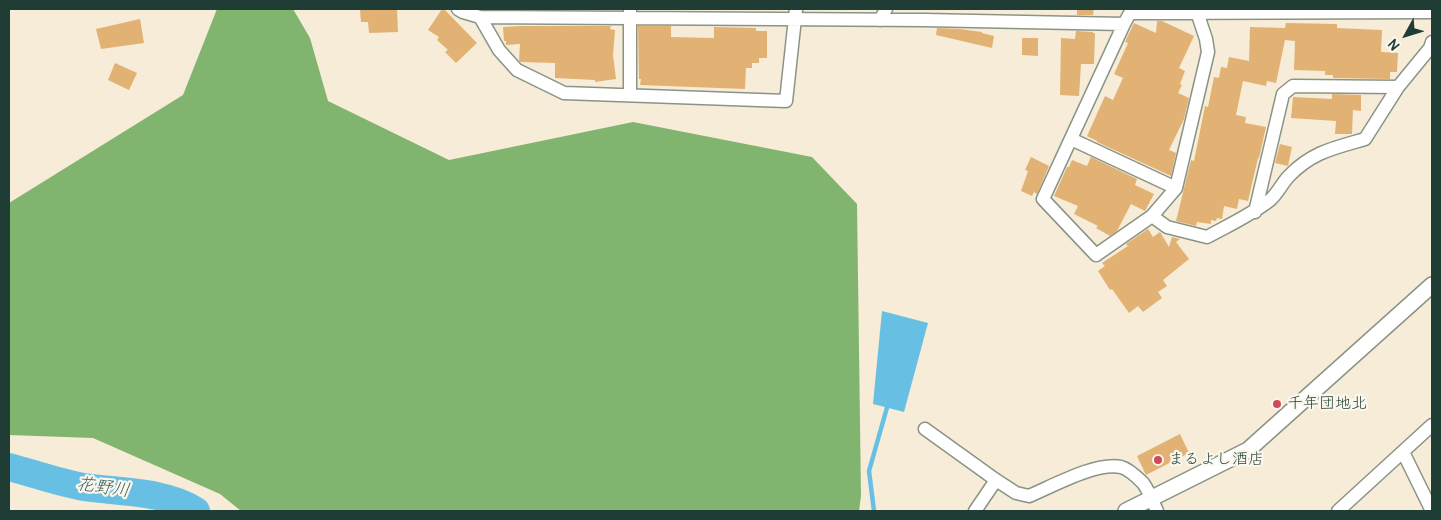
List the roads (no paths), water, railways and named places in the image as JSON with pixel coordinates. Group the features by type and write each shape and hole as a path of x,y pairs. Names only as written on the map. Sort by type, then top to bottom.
{"street":[{"path":"458,9 480,17 630,14 927,14 1124,24"},
{"path":"1197,11 1208,52 1176,188 1152,216 1096,254 1043,199 1130,13 1197,11 1432,12"},
{"path":"630,14 630,94"},
{"path":"480,17 500,50 517,70 564,93 786,101 795,14"},
{"path":"1152,216 1167,226 1207,237 1255,212 1273,198 1288,176 1306,161 1322,152 1364,139 1398,87 1430,48 1432,42"},
{"path":"1255,212 1283,94 1293,86 1398,87"},
{"path":"1071,139 1176,188"},
{"path":"1126,511 1154,505 1248,450 1318,386 1430,290"},
{"path":"1338,511 1432,425"},
{"path":"925,429 996,480 1016,492 1028,496 1084,472 1102,468 1123,467 1145,485 1154,505"},
{"path":"1402,452 1432,511"},
{"path":"975,511 996,480"}],"water":[{"path":"882,311 928,323 904,412 873,404"}],"waterway":[{"path":"874,511 869,471 888,404"},
{"name":"花野川","path":"9,467 75,485 157,496 184,504 196,511"}],"place":[{"name":"千年団地北","path":"1277,404"},
{"name":"まるよし酒店","path":"1158,460"}]}
